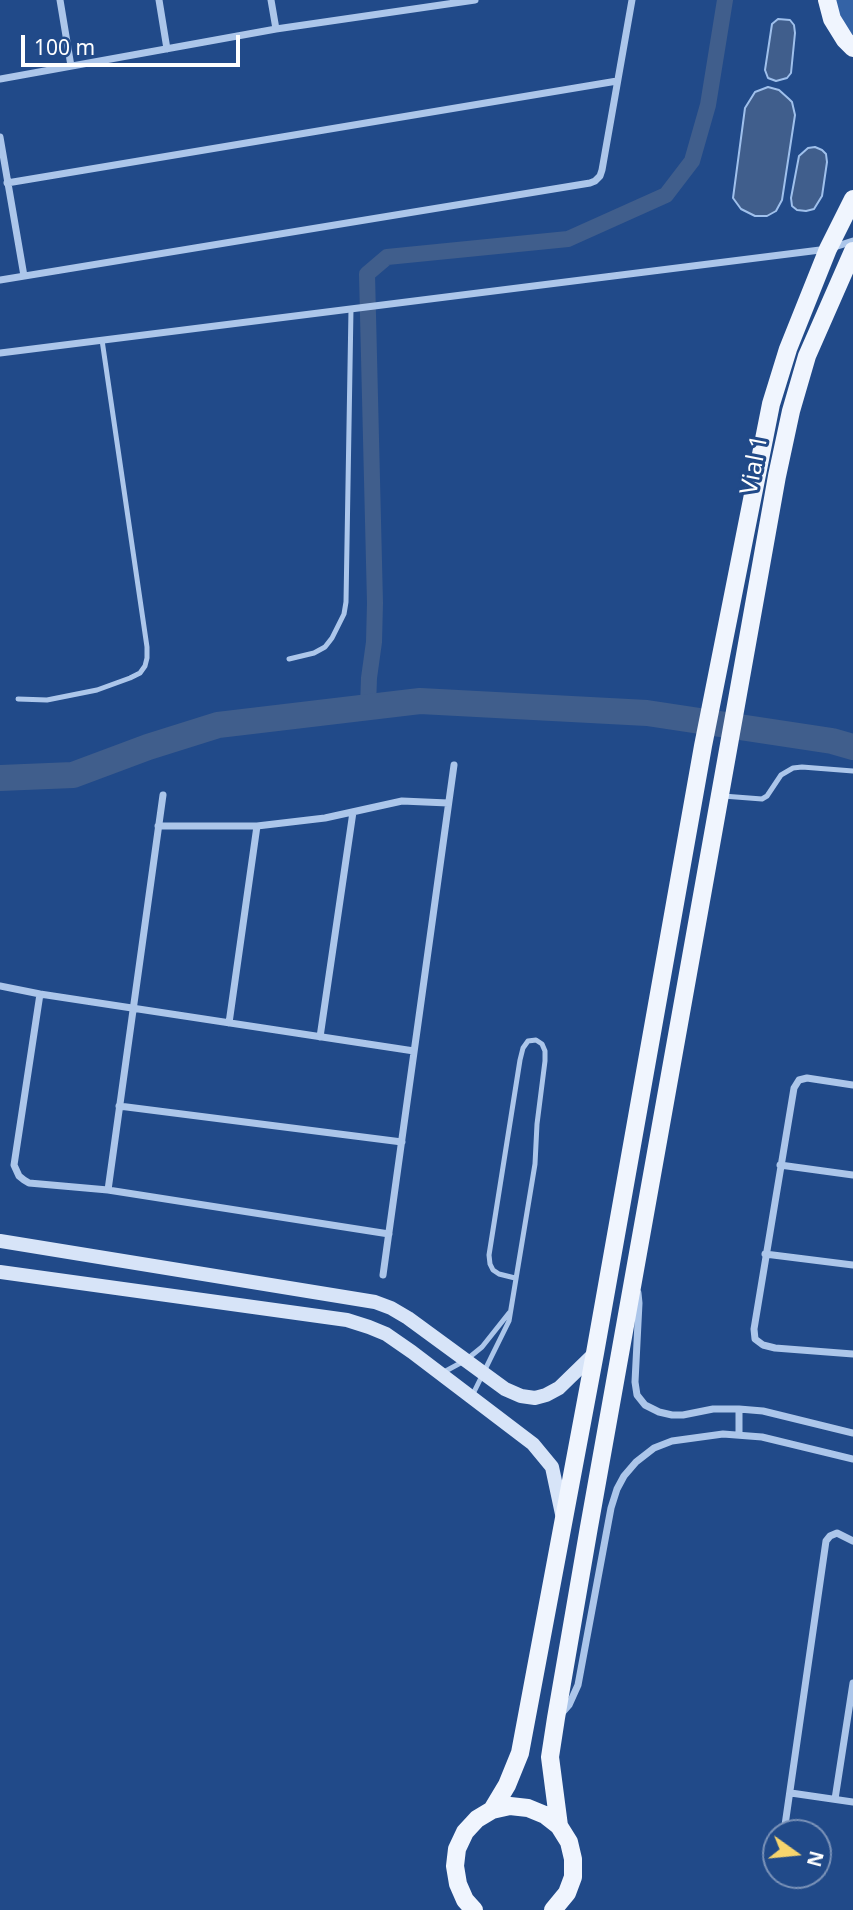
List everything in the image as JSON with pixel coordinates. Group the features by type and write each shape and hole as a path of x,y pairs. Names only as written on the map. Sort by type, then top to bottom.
{"main road":[{"path":"827,0 832,19 853,48"},
{"name":"Vial 1","path":"492,1810 507,1785 520,1753 595,1353 703,746 771,404 788,349 828,249 853,199"},
{"name":"Vial 1","path":"553,1910 567,1893 573,1877 569,1842 559,1826 550,1757 556,1718 777,476 807,356 853,251"},
{"path":"469,1907 457,1884 455,1866 457,1849 465,1832 477,1819 492,1810 510,1806 528,1808 545,1815 559,1826"}],"street":[{"path":"60,0 71,66"},
{"path":"159,0 167,49"},
{"path":"271,0 276,29"},
{"path":"0,79 276,29 475,0"},
{"path":"0,280 590,183 600,176 602,170 632,0"},
{"path":"8,183 617,80"},
{"path":"0,136 24,276"},
{"path":"0,353 828,249 853,241"},
{"path":"383,1275 454,765"},
{"path":"108,1190 163,795"},
{"path":"158,826 257,826 297,822 402,801 448,803"},
{"path":"320,1037 353,811"},
{"path":"229,1023 257,826"},
{"path":"0,986 414,1051"},
{"path":"40,994 14,1166 24,1180 29,1183 108,1190 389,1234"},
{"path":"853,1084 807,1079 799,1080 794,1088 755,1320 755,1339 763,1345 853,1354"},
{"path":"119,1106 402,1142"},
{"path":"780,1165 853,1175"},
{"path":"0,1241 374,1302 408,1318 505,1389 521,1396 535,1398 559,1388 595,1353"},
{"path":"765,1254 853,1265"},
{"path":"635,1271 639,1303 635,1382 637,1395 645,1405 672,1415 713,1409 739,1409 789,1416 853,1433"},
{"path":"0,1272 347,1320 369,1326 386,1334 533,1444 552,1467 564,1522"},
{"path":"739,1409 739,1434"},
{"path":"556,1718 569,1705 578,1685 611,1508 624,1476 636,1462 654,1448 672,1441 723,1434 762,1437 853,1458"},
{"path":"786,1819 826,1541 837,1533 853,1541"},
{"path":"835,1799 853,1683"},
{"path":"791,1793 853,1802"}],"lane":[{"path":"289,659 314,653 325,647 344,614 351,309"},
{"path":"18,699 47,700 97,690 140,673 147,658 102,340"},
{"path":"720,796 762,799 781,775 793,768 853,771"},
{"path":"471,1398 509,1321 535,1164 538,1111 545,1061 542,1044 536,1040 528,1041 520,1060 489,1255 494,1270 515,1278"},
{"path":"440,1374 466,1360 492,1335 510,1310"}],"shaded area":[{"path":"835,0 853,0 853,36 837,9"},
{"path":"778,19 790,20 795,33 791,73 787,78 776,81 768,78 765,70 772,24"},
{"path":"768,87 779,90 792,102 795,115 782,200 776,211 767,216 755,216 741,209 733,198 745,108 755,92"},
{"path":"815,147 826,154 822,196 814,209 797,210 792,206 791,198 799,156 808,148"}],"waterway":[{"path":"368,707 375,603 367,274 387,257 568,239 666,195 692,161 708,105 725,0"},
{"path":"0,778 73,775 218,725 420,701 647,713 832,741 853,747"}]}
